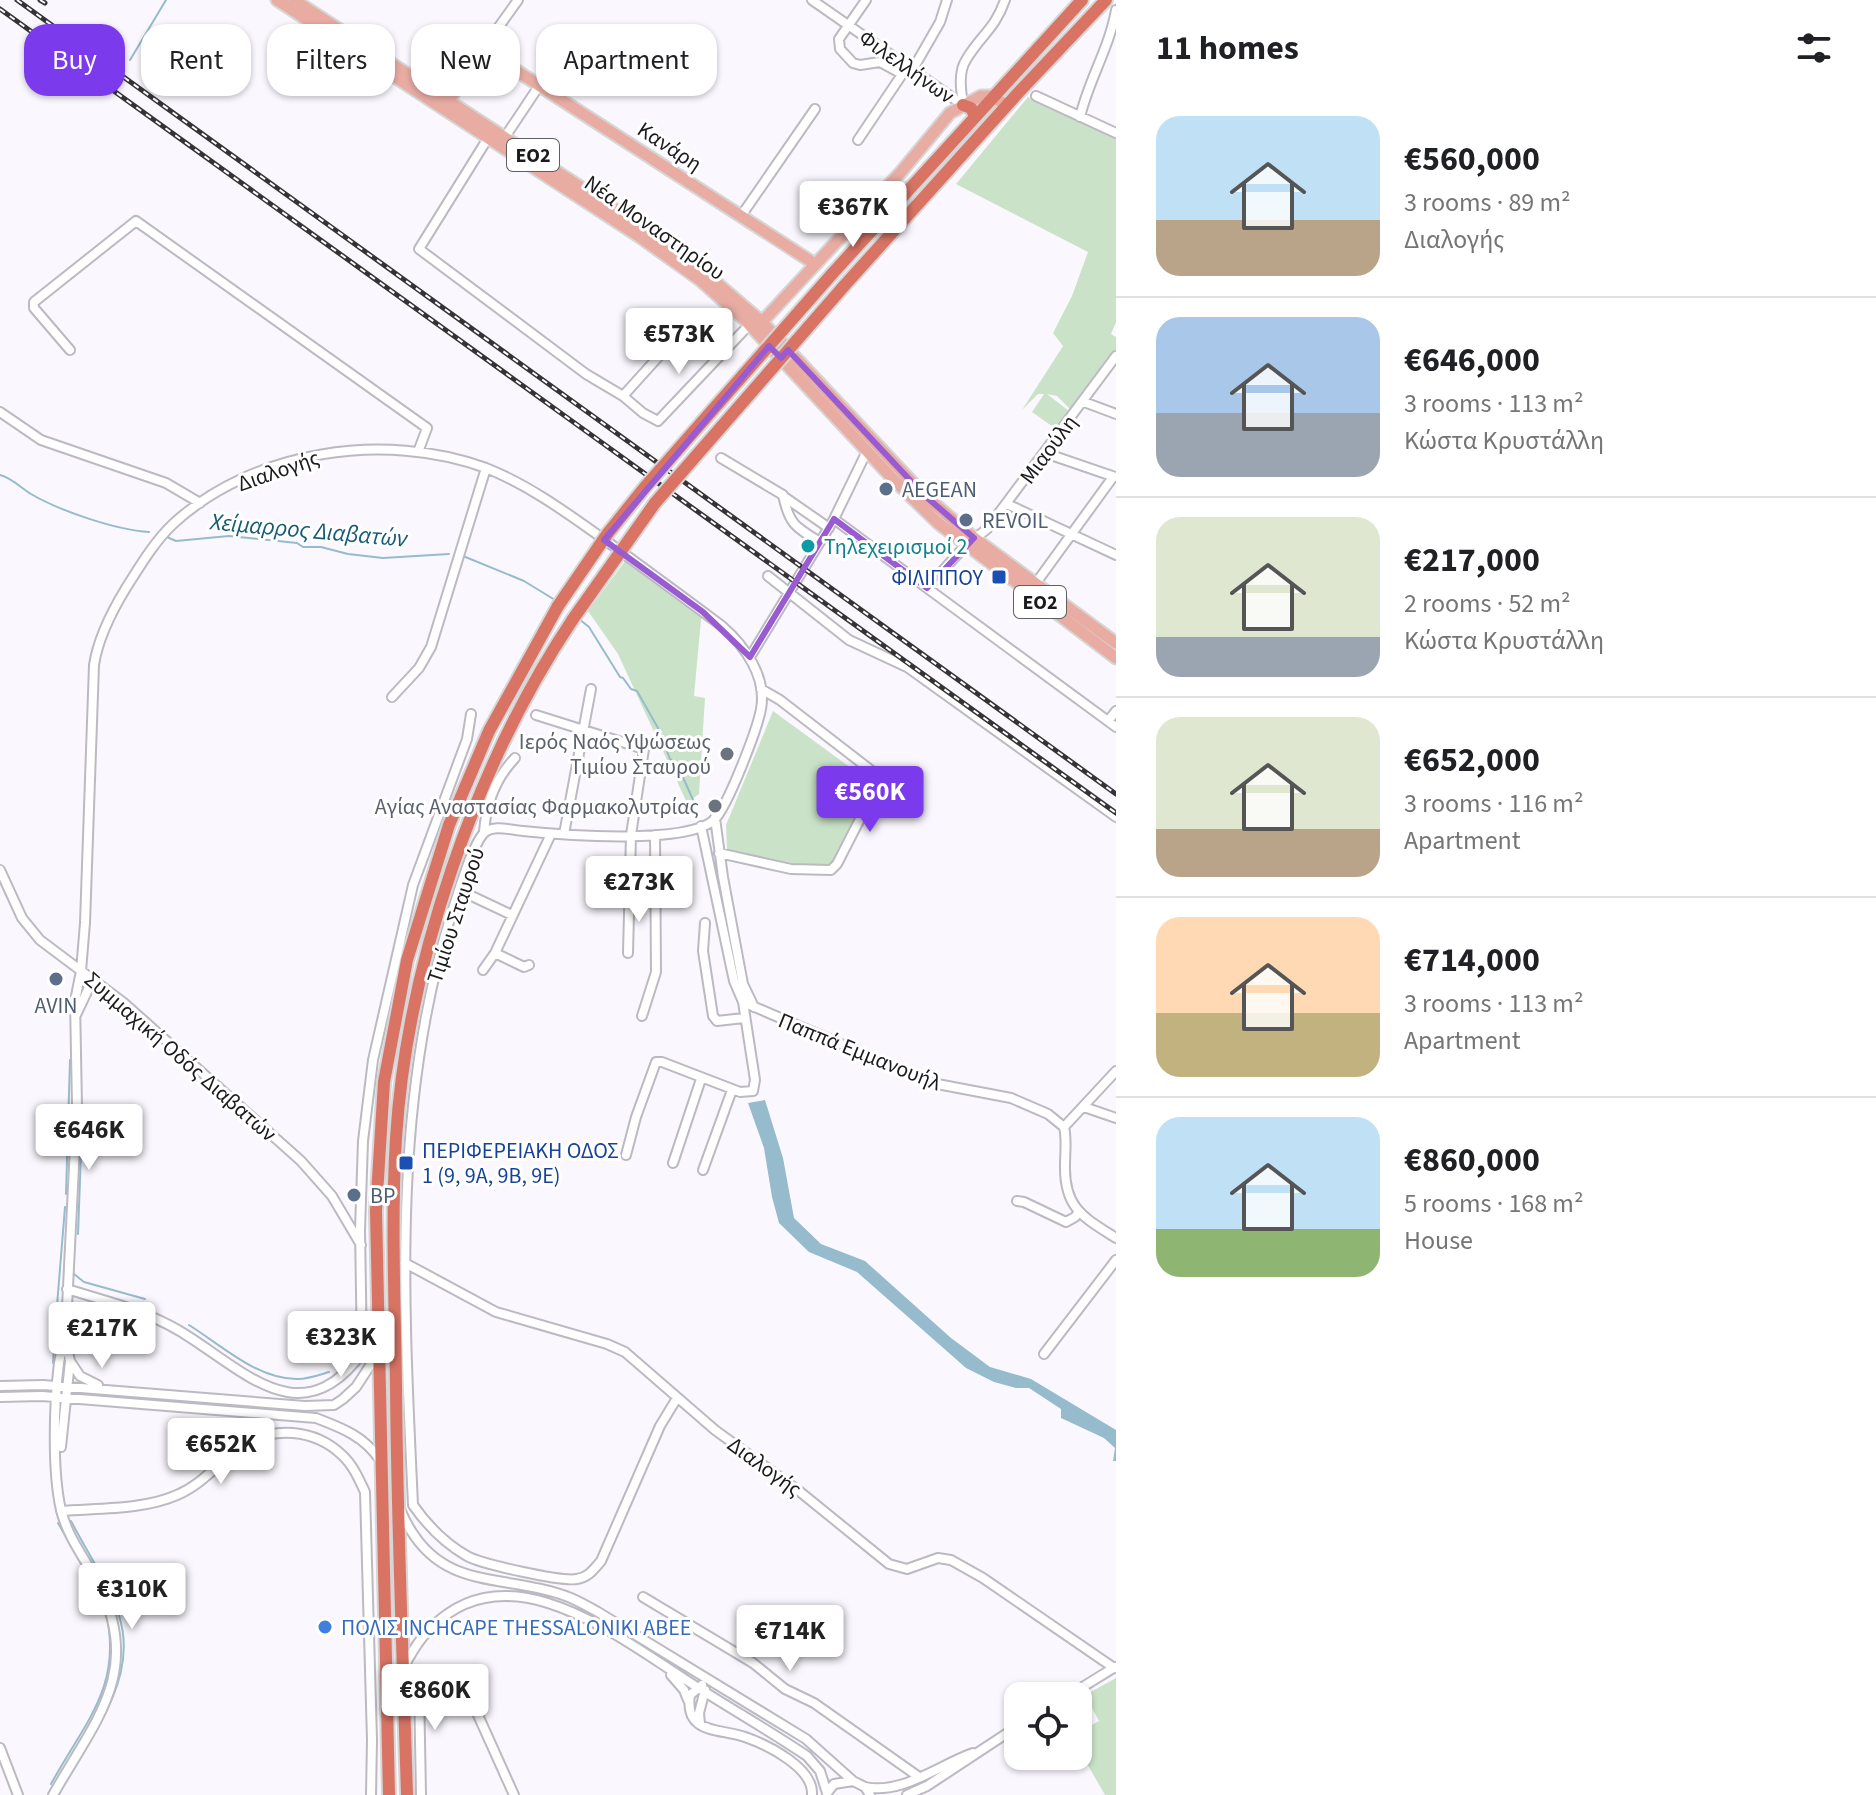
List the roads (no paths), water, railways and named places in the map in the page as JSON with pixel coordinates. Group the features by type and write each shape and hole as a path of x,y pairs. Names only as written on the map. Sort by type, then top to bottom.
{"highway":[{"path":"389,1795 377,1355 376,1211 380,1130 391,1039 407,960 435,866 468,779 489,731 558,606 608,533 832,274 1082,0"},
{"path":"407,1795 397,1501 396,1137 410,1032 424,967 446,886 480,796 516,717 573,619 655,503 844,286 1106,0"},
{"path":"963,105 971,108 975,116"}],"main road":[{"name":"Νέα Μοναστηρίου","path":"277,0 505,137 683,254 756,323 970,542 1116,658"},
{"name":"Νέα Μοναστηρίου","path":"294,0 446,104 488,138 674,261 756,323 921,508 1036,583 1116,643"},
{"path":"446,104 451,96"},
{"name":"Κανάρη","path":"555,96 815,264"},
{"path":"756,323 901,172 941,122 981,96 992,96 1007,106"}],"street":[{"path":"501,24 518,0"},
{"name":"Φιλελλήνων","path":"812,0 963,105"},
{"path":"866,0 839,44 853,63 880,62 902,74"},
{"path":"858,140 940,22 947,0"},
{"path":"963,105 961,88 964,64 995,25 1005,0"},
{"path":"1080,117 1089,82 1106,49 1116,10"},
{"path":"505,137 536,90"},
{"path":"1036,96 1116,133"},
{"path":"741,216 815,109"},
{"path":"488,138 419,249 586,374 658,421 756,323"},
{"path":"70,350 34,308 34,302 136,221 427,428 418,452"},
{"path":"623,396 660,355"},
{"name":"Μιαούλη","path":"927,588 970,542 985,531 1007,504 1116,356"},
{"path":"1084,402 1116,414"},
{"path":"0,412 41,440 166,483 200,503"},
{"name":"Διαλογής","path":"65,1337 77,1106 75,1016 77,981 81,971 96,654 123,594 146,557 172,526 200,503 252,476 304,457 356,450 418,452 486,468 526,487 722,626 750,657"},
{"path":"715,818 755,731 761,709 761,689 750,657 829,528 867,451"},
{"path":"1036,583 1115,477 1045,453"},
{"path":"721,458 783,495 829,528"},
{"path":"392,697 419,668 431,647 486,468"},
{"path":"783,495 792,523 820,542"},
{"path":"1007,504 1116,555"},
{"path":"834,519 1112,724 1116,711"},
{"path":"768,576 788,595 849,640 907,667 1116,817"},
{"path":"564,834 591,689"},
{"path":"719,853 791,869 831,870 837,864 881,778 780,700 761,689"},
{"path":"67,1289 149,1316 178,1330 261,1385 282,1393 313,1392 343,1377 362,1353 363,1141 379,1030 413,885 467,739 471,714"},
{"path":"536,715 644,749 631,835 628,953"},
{"path":"484,832 486,814 498,780 515,758"},
{"name":"Τιμίου Σταυρού","path":"677,1398 660,1426 601,1561 590,1574 575,1580 469,1557 434,1531 413,1505 405,1263 409,1137 429,998 459,890 484,832 495,828 551,834 655,835 681,832 715,818"},
{"name":"Παππά Εμμανουήλ","path":"715,818 743,984 754,1008"},
{"path":"626,1155 656,1062 732,1090 747,1092 755,1087 743,1002 734,981 701,826"},
{"path":"483,970 495,953 551,834"},
{"path":"642,1016 656,972 655,835"},
{"name":"Συμμαχική Οδός Διαβατών","path":"0,870 15,906 35,934 124,1003 301,1161 332,1196 361,1246"},
{"path":"459,890 512,915"},
{"path":"705,923 704,962 713,1016 717,1021 744,1018"},
{"path":"495,953 524,967 529,965"},
{"path":"75,1016 93,979"},
{"name":"Παππά Εμμανουήλ","path":"743,1002 932,1083 1011,1098 1048,1114 1064,1127"},
{"path":"1116,1071 1064,1127 1067,1192 1079,1212 1116,1238"},
{"path":"673,1163 701,1079"},
{"path":"703,1170 732,1090"},
{"path":"1084,1107 1116,1118"},
{"path":"1017,1201 1066,1222 1079,1212"},
{"path":"1044,1354 1116,1260"},
{"name":"Διαλογής","path":"405,1263 496,1312 620,1349 749,1456 806,1496 889,1564 907,1569 938,1558 951,1560 983,1578 1115,1667"},
{"path":"65,1337 75,1371 86,1381 122,1392"},
{"path":"55,1791 107,1700 115,1677 118,1654 109,1607 71,1537 61,1511 57,1397 65,1337"},
{"path":"0,1386 58,1386 305,1406 334,1405 356,1387 377,1355"},
{"path":"57,1465 70,1361"},
{"path":"0,1397 57,1397 316,1418 357,1436 368,1444 380,1460"},
{"path":"61,1511 125,1506 171,1497 194,1485 256,1437 273,1433 299,1433 329,1444 345,1458 365,1492 371,1795"},
{"path":"397,1501 406,1522 430,1553 463,1574 570,1597 702,1684 719,1701 807,1756 820,1771 827,1794"},
{"path":"402,1668 421,1638 451,1611 465,1603 502,1595 533,1598 574,1613 702,1684 717,1685 806,1739 868,1791 891,1789 977,1751 1004,1735"},
{"path":"643,1597 753,1663 785,1689 814,1703 919,1777"},
{"path":"660,1663 679,1682 700,1724 712,1731 750,1739 795,1764 808,1776 812,1795"},
{"path":"1091,1682 1115,1667"},
{"path":"421,1795 419,1687 426,1676 439,1671 454,1674 464,1684 514,1795"},
{"path":"689,1704 690,1695 702,1684"},
{"path":"700,1724 702,1684"},
{"path":"700,1704 719,1701"},
{"path":"0,1748 18,1795"},
{"path":"907,1795 963,1764 977,1751"},
{"path":"827,1794 834,1784 853,1781"}],"water":[{"path":"765,1100 783,1158 794,1218 821,1244 865,1261 951,1338 990,1367 1031,1379 1116,1430 1116,1461 1113,1461 1115,1448 1104,1438 1061,1418 1061,1409 1029,1388 994,1382 966,1368 857,1272 809,1252 779,1223 764,1148 748,1103"}],"waterway":[{"path":"130,60 166,0"},
{"name":"Χείμαρρος Διαβατών","path":"0,475 72,513 121,528 149,532"},
{"name":"Χείμαρρος Διαβατών","path":"167,537 176,541 229,536 297,543 303,547 321,547 383,558 449,554"},
{"name":"Χείμαρρος Διαβατών","path":"463,556 524,581 555,600"},
{"name":"Χείμαρρος Διαβατών","path":"579,619 589,627 620,677 637,691 694,802"},
{"path":"66,1194 70,1060"},
{"path":"78,1234 82,1125"},
{"path":"56,1318 65,1207"},
{"path":"74,1274 84,1282 145,1299"},
{"path":"189,1325 240,1360 269,1374 298,1379 329,1372"},
{"path":"53,1363 55,1331"},
{"path":"71,1521 111,1595 124,1640 115,1692 100,1723"},
{"path":"58,1523 98,1592"},
{"path":"51,1784 87,1723 105,1684 110,1639 106,1613"}],"railway":[{"path":"17,0 1116,794"},
{"path":"40,0 45,3"},
{"path":"0,9 1116,813"}],"place":[{"name":"AEGEAN","path":"886,489"},
{"name":"REVOIL","path":"966,520"},
{"name":"Τηλεχειρισμοί 2","path":"808,546"},
{"name":"ΦΙΛΙΠΠΟΥ","path":"999,577"},
{"name":"Ιερός Ναός Υψώσεως Τιμίου Σταυρού","path":"727,754"},
{"name":"Αγίας Αναστασίας Φαρμακολυτρίας","path":"715,806"},
{"name":"AVIN","path":"56,979"},
{"name":"ΠΕΡΙΦΕΡΕΙΑΚΗ ΟΔΟΣ 1 (9, 9Α, 9Β, 9Ε)","path":"406,1163"},
{"name":"BP","path":"354,1195"},
{"name":"ΠΟΛΙΣ INCHCAPE THESSALONIKI ΑΒΕΕ","path":"325,1627"}]}
